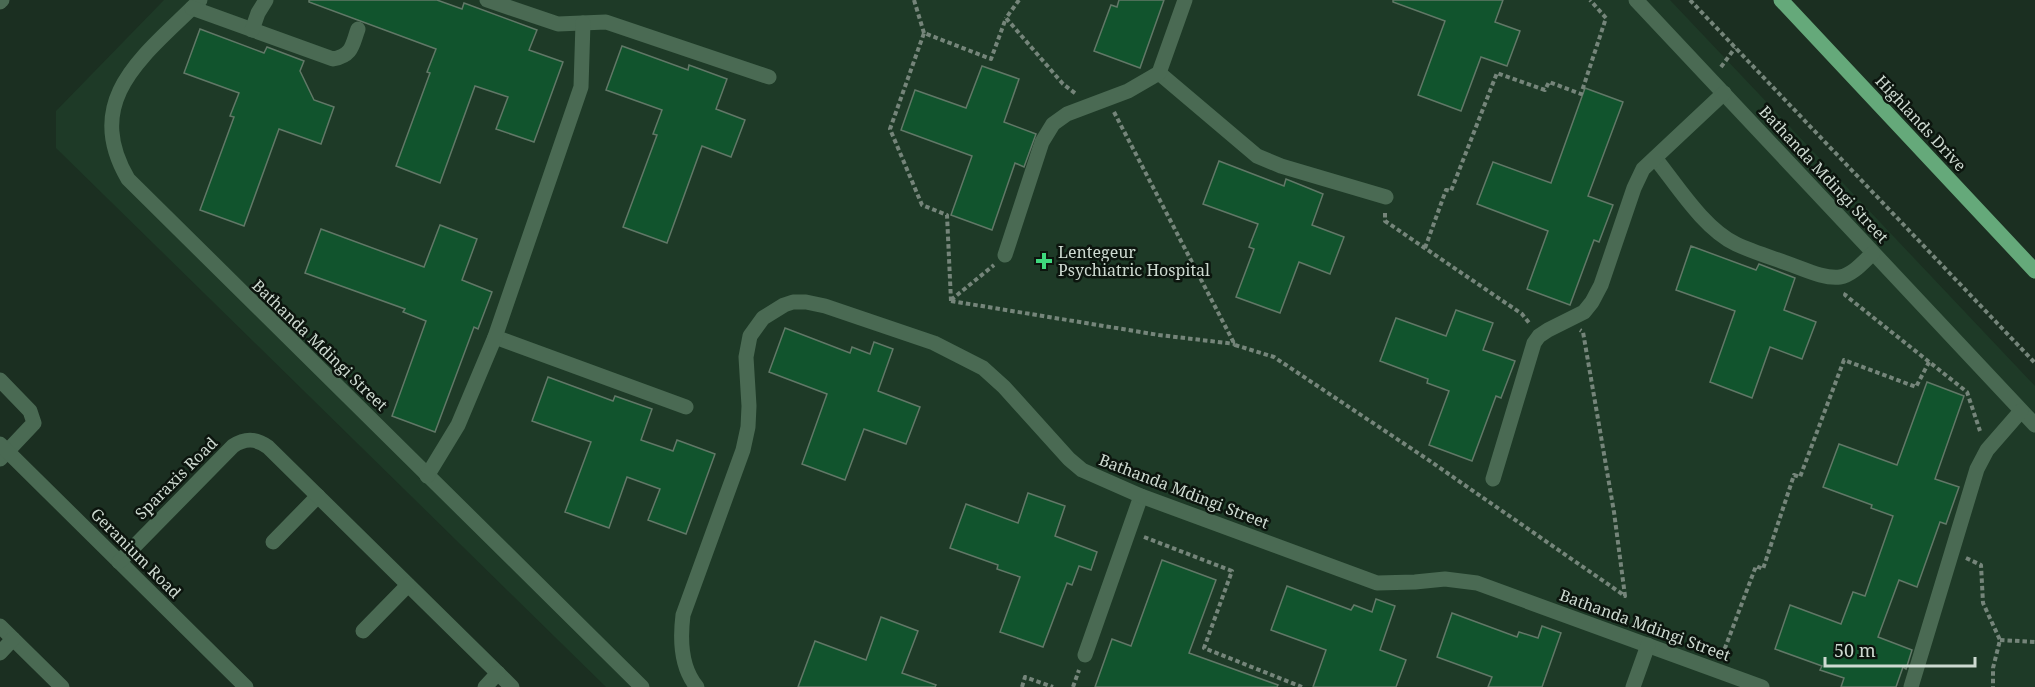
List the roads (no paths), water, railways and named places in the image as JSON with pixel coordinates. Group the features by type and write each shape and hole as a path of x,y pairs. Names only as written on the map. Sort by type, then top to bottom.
{"main road":[{"name":"Highlands Drive","path":"1781,0 2035,271"}],"street":[{"path":"252,30 266,0"},
{"path":"487,0 558,24 606,22 769,77"},
{"path":"1005,255 1042,142 1053,124 1067,114 1128,91 1159,73 1185,0"},
{"name":"Bathanda Mdingi Street","path":"1636,0 2035,425"},
{"path":"196,4 252,30 333,59 344,57 351,50 358,29"},
{"name":"Bathanda Mdingi Street","path":"196,4 137,63 119,89 111,128 114,151 120,165 137,191 642,687"},
{"path":"428,476 458,425 495,337 581,87 583,23"},
{"path":"1159,73 1257,156 1281,166 1386,197"},
{"path":"1493,479 1531,351 1539,336 1584,312 1596,293 1643,169 1724,93"},
{"path":"1655,158 1696,210 1720,234 1735,244 1832,277 1842,277 1852,272 1873,253"},
{"name":"Bathanda Mdingi Street","path":"697,687 687,670 682,648 683,615 743,450 748,427 746,357 750,336 763,318 793,302 825,306 934,343 964,357 983,368 1004,387 1056,446 1082,470 1141,496 1377,583 1445,579 1477,583 1762,687"},
{"path":"495,337 686,407"},
{"path":"0,380 30,411 34,423 2,452"},
{"path":"1911,687 1977,469 1987,450 2021,411"},
{"name":"Sparaxis Road","path":"119,562 240,441 262,442 512,687"},
{"name":"Geranium Road","path":"2,452 119,562 246,687"},
{"path":"273,542 318,496"},
{"path":"1085,655 1141,496"},
{"path":"363,631 408,585"},
{"path":"0,626 62,687"},
{"path":"0,653 13,639"},
{"path":"1633,687 1648,645"},
{"path":"485,687 498,673"}],"place":[{"name":"Lentegeur Psychiatric Hospital","path":"1044,261"}]}
